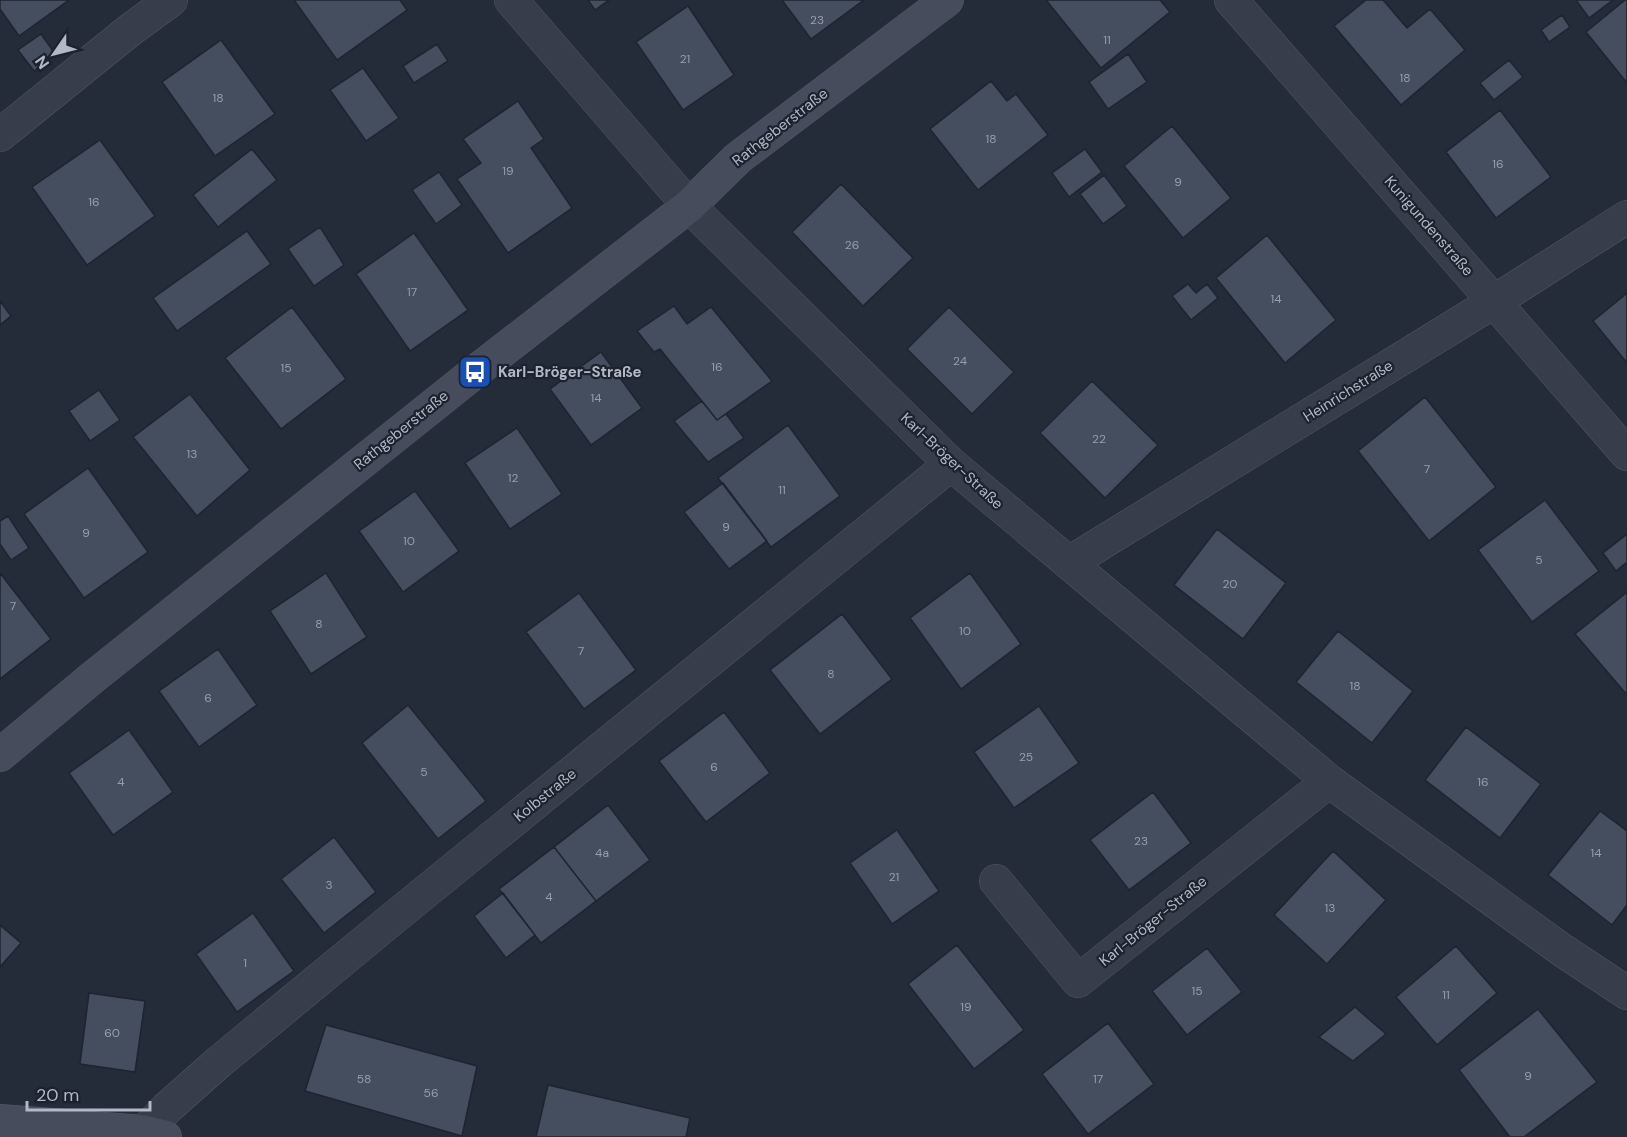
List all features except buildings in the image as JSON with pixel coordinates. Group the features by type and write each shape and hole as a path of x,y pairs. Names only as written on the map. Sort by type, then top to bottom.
{"street":[{"path":"0,135 130,30 171,0"},
{"name":"Karl-Bröger-Straße","path":"511,0 689,206 951,464 1329,781 1562,950 1626,990"},
{"name":"Rathgeberstraße","path":"0,754 475,372 689,206 738,158 947,0"},
{"name":"Kunigundenstraße","path":"1231,0 1627,454"},
{"name":"Heinrichstraße","path":"1069,563 1495,301 1627,217"},
{"name":"Kolbstraße","path":"155,1134 167,1108 237,1047 951,464"},
{"name":"Karl-Bröger-Straße","path":"996,881 1078,981 1329,781"},
{"path":"0,1121 155,1134"}],"place":[{"name":"Karl-Bröger-Straße","path":"475,372"}]}
